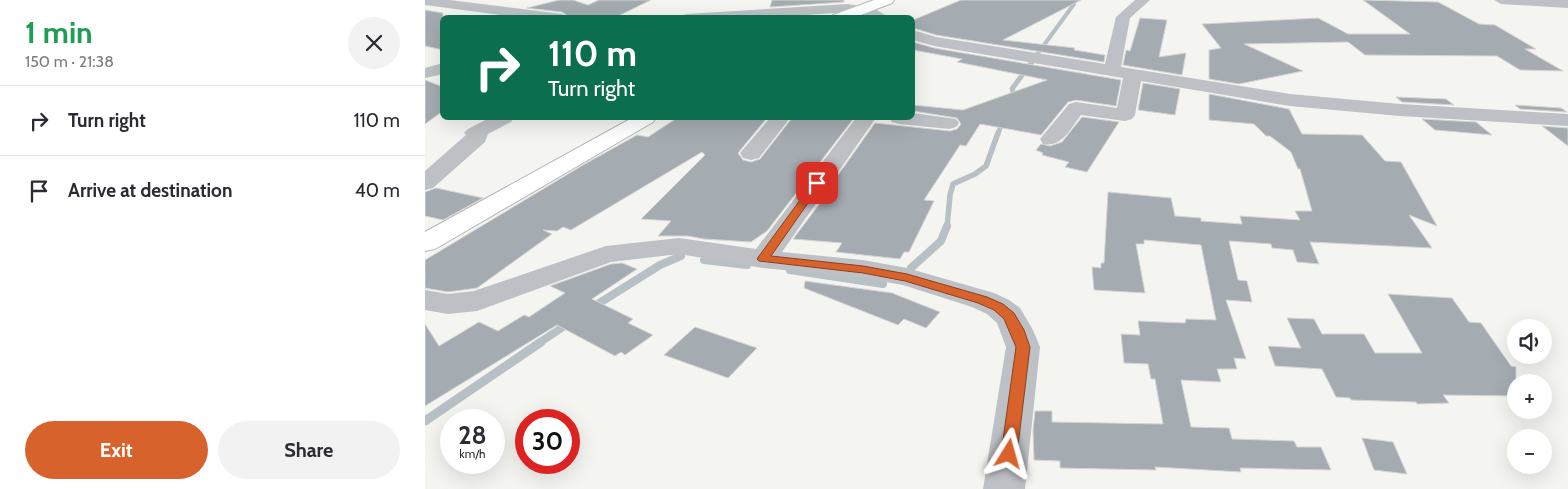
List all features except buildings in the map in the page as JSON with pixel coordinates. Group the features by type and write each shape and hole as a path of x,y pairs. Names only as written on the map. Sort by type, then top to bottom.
{"main road":[{"path":"845,15 887,0"},
{"path":"425,243 642,120"}],"street":[{"path":"703,15 715,0"},
{"path":"1112,70 1123,17 1143,0"},
{"path":"1501,0 1568,4"},
{"path":"425,2 536,15"},
{"path":"733,15 843,8 860,9 875,15"},
{"path":"915,35 1032,57 1314,103 1568,120"},
{"path":"425,73 440,69"},
{"path":"1051,139 1076,108 1125,115 1133,74"},
{"path":"425,183 477,137 478,134 475,133 500,120"},
{"path":"751,153 778,120"},
{"path":"763,259 865,120"},
{"path":"915,120 949,123"},
{"path":"425,300 448,304 477,301 585,261 621,251 679,246 763,259 863,269 907,278 983,300 998,307 1009,316 1017,330 1023,347 1004,489"}],"waterway":[{"path":"1033,60 1074,4 1072,0"},
{"path":"1012,101 1015,96 1012,89 1034,59"},
{"path":"998,134 1003,119"},
{"path":"947,227 953,184 975,174 986,166 998,133"},
{"path":"911,268 941,241 947,226"},
{"path":"593,307 660,265 681,256"},
{"path":"704,260 747,265"},
{"path":"790,270 883,284"},
{"path":"539,343 569,323"},
{"path":"425,421 541,342"}],"route":[{"path":"817,183 763,259 863,269 907,278 983,300 998,307 1009,316 1017,330 1023,347 1009,454"}]}
